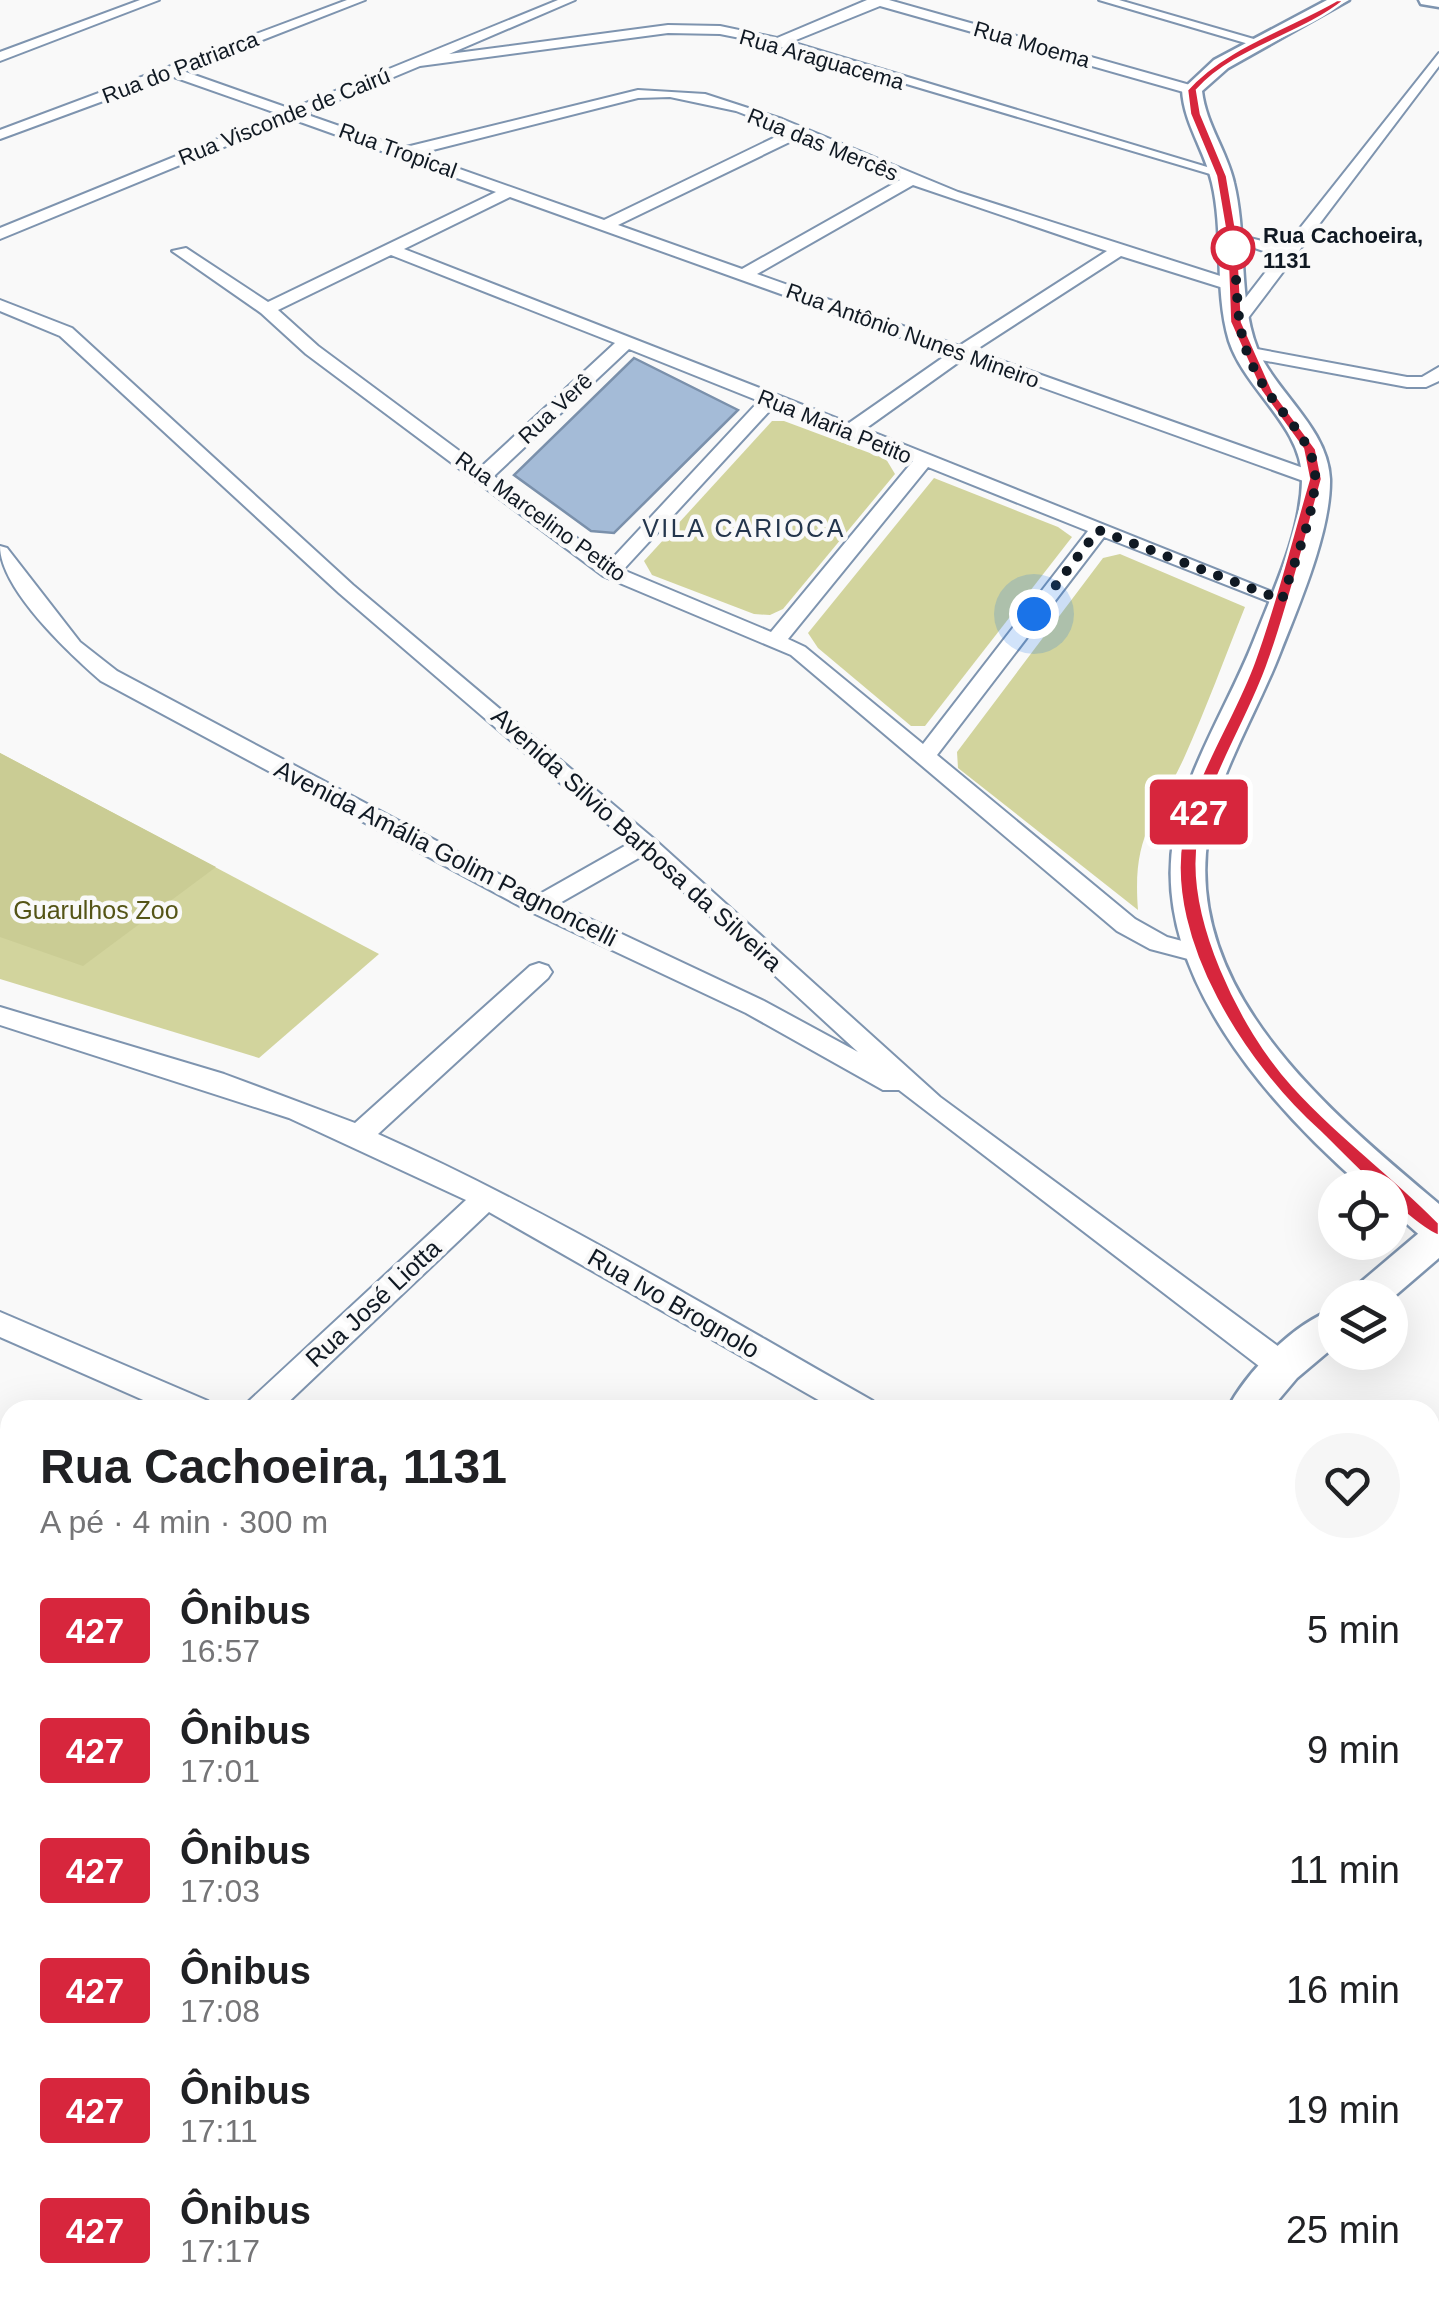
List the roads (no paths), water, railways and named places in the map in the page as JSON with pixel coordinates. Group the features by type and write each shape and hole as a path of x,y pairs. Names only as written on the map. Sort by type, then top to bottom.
{"main road":[{"path":"1428,0 1439,1"},
{"path":"1335,1 1264,44 1214,66 1192,90 1196,114 1222,176 1232,235 1236,322 1246,352 1267,391 1310,449 1316,479 1282,600 1191,836 1187,883 1207,956 1240,1024 1286,1091 1439,1228"}],"street":[{"path":"0,57 153,0"},
{"name":"Rua do Patriarca","path":"0,135 359,0"},
{"name":"Rua Visconde de Cairú","path":"0,234 568,0"},
{"path":"1104,0 1264,44"},
{"path":"778,42 878,1"},
{"name":"Rua Moema","path":"878,1 1192,90"},
{"name":"Rua Araguacema","path":"412,64 668,28 720,30 778,42 1222,176"},
{"path":"1236,322 1439,57"},
{"name":"Rua Tropical","path":"171,71 512,191"},
{"name":"Rua das Mercês","path":"405,152 657,91 694,95 800,131 912,180 1234,286"},
{"path":"606,225 800,131"},
{"path":"744,275 912,180"},
{"path":"267,309 512,191"},
{"name":"Rua Antônio Nunes Mineiro","path":"512,191 1316,479"},
{"path":"1232,235 1269,248 1295,246"},
{"name":"Rua Maria Petito","path":"390,249 1282,600"},
{"path":"849,432 1121,249"},
{"name":"Rua Marcelino Petito","path":"180,251 267,309 312,350 485,474 610,572 777,638 1126,924 1159,943 1207,956"},
{"name":"Avenida Silvio Barbosa da Silveira","path":"0,305 66,332 346,588 646,844 931,1104 1283,1368"},
{"name":"Rua Verê","path":"485,474 625,342"},
{"path":"1246,352 1433,377"},
{"path":"610,572 770,400"},
{"path":"777,638 922,461"},
{"path":"925,756 1098,530"},
{"name":"Avenida Amália Golim Pagnoncelli","path":"0,552 73,646 109,676 538,905 755,1007 931,1104"},
{"path":"538,905 646,844"},
{"path":"358,1136 538,972"},
{"name":"Rua Ivo Brognolo","path":"0,1016 258,1096 358,1136 487,1197 844,1400"},
{"name":"Rua José Liotta","path":"271,1400 487,1197"},
{"path":"1388,1280 1439,1237"},
{"path":"0,1324 174,1400"},
{"path":"1256,1400 1283,1368 1318,1338"}],"place":[{"name":"Rua Cachoeira, 1131","path":"1233,248"}],"district":[{"name":"VILA CARIOCA","path":"744,528"}],"park label":[{"name":"Guarulhos Zoo","path":"96,910"}]}
